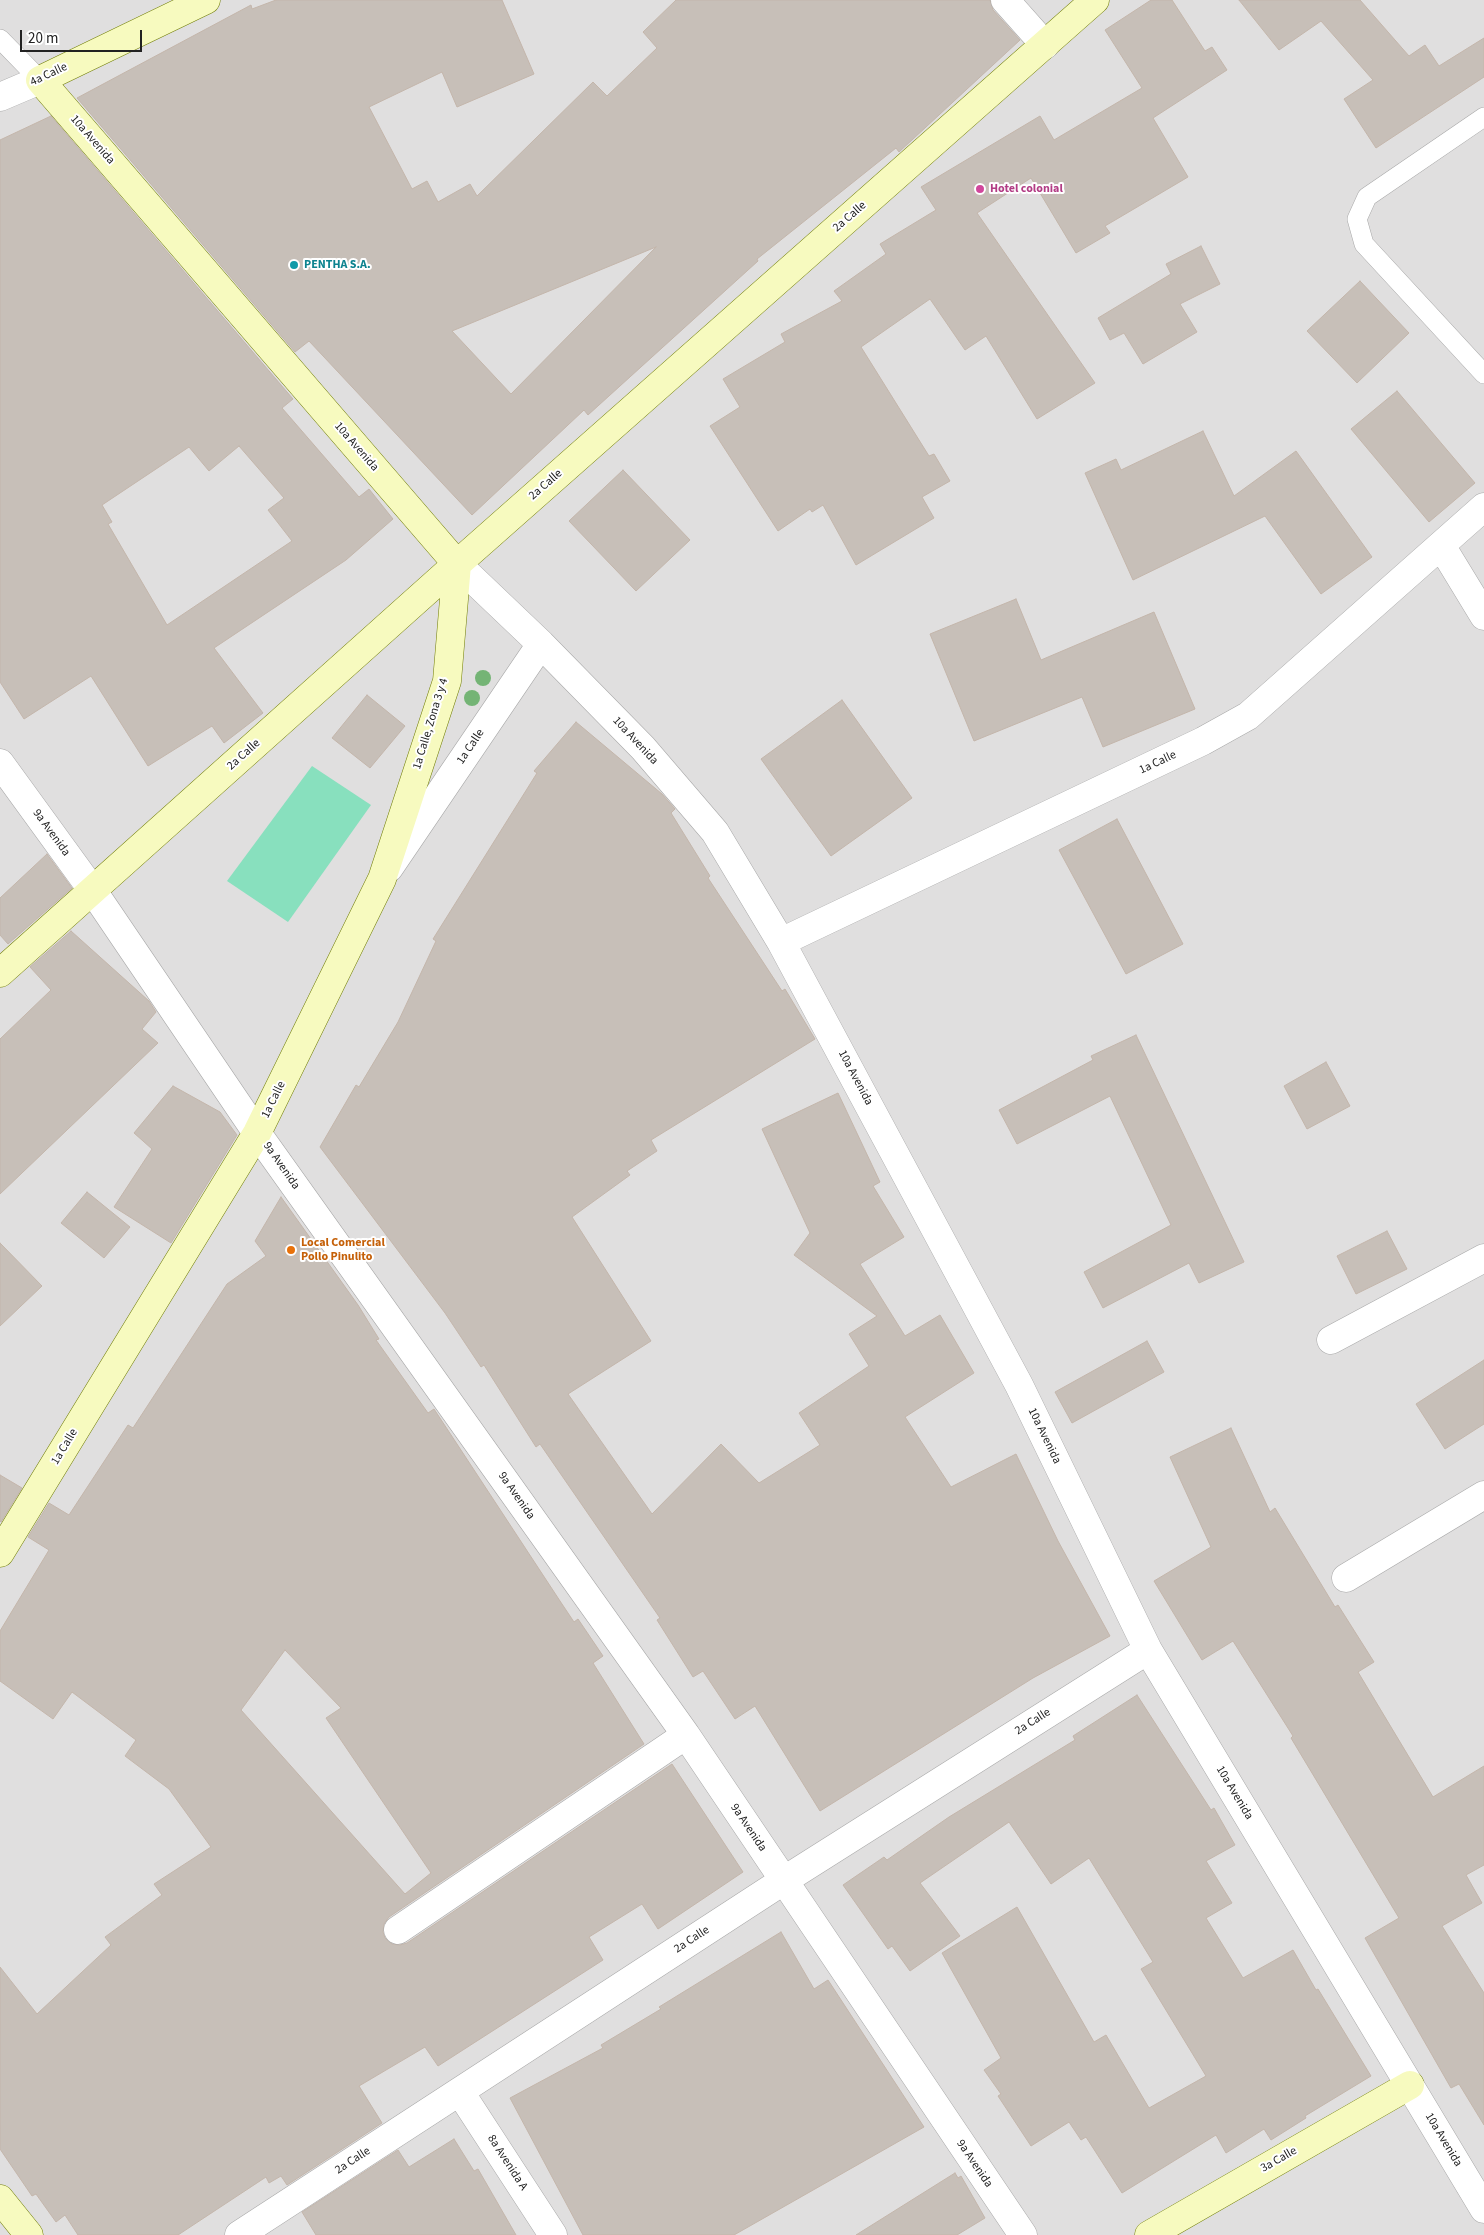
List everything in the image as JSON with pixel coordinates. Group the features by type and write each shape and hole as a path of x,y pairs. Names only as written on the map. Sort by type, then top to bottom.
{"main road":[{"name":"4a Calle","path":"40,80 206,0"},
{"name":"2a Calle","path":"0,973 457,564 1095,0"},
{"name":"10a Avenida","path":"40,80 457,564"},
{"name":"1a Calle, Zona 3 y 4","path":"382,879 446,681 457,564"},
{"name":"1a Calle","path":"0,1553 257,1133 382,879"},
{"name":"3a Calle","path":"1149,2235 1410,2085"},
{"path":"0,2199 29,2235"}],"street":[{"path":"1005,0 1045,45"},
{"name":"4a Calle","path":"0,97 40,80"},
{"name":"1a Calle","path":"782,942 1203,741 1248,716 1442,547 1484,507"},
{"path":"1442,547 1484,616"},
{"name":"10a Avenida","path":"457,564 541,644 643,748 715,832 782,942 1019,1385 1148,1650 1484,2209"},
{"name":"1a Calle","path":"382,879 541,644"},
{"name":"9a Avenida","path":"0,763 93,891 257,1133 686,1735 1022,2235"},
{"path":"1331,1340 1484,1258"},
{"path":"1346,1578 1484,1496"},
{"name":"2a Calle","path":"239,2235 784,1881 1148,1650"},
{"path":"398,1930 686,1735"},
{"name":"8a Avenida A","path":"460,2092 553,2235"}],"lane":[{"path":"0,39 40,80"},
{"path":"1484,117 1367,197 1357,219 1364,244 1484,374"}],"shaded area":[{"path":"0,0 1484,0 1484,2235 0,2235"}],"green space":[{"path":"312,766 371,805 288,922 227,881"}],"building":[{"path":"276,0 502,0 534,74 457,107 442,72 369,107 412,189 427,181 438,202 470,184 477,196 593,82 607,96 657,48 643,32 676,0 990,0 993,10 1020,40 899,152 896,148 757,259 758,261 588,415 584,410 472,515 309,341 295,352 77,98 251,5 252,9","holes":["656,247 511,394 452,331"]},
{"path":"1151,0 1172,0 1205,51 1212,47 1227,70 1153,118 1188,177 1105,226 1110,233 1076,253 1031,178 977,213 1095,383 1037,419 986,336 965,350 930,299 861,347 929,456 934,454 950,481 922,497 934,518 856,565 823,505 812,512 810,509 778,531 710,426 740,407 723,379 785,342 781,334 842,301 834,291 886,254 880,244 936,210 921,187 1040,116 1054,140 1142,88 1105,30"},
{"path":"1239,0 1360,0 1409,56 1425,45 1439,66 1484,38 1484,77 1376,148 1344,99 1373,80 1321,21 1279,50"},
{"path":"51,116 293,399 282,408 359,497 369,489 393,519 346,560 214,648 263,713 224,743 212,726 148,766 91,676 24,719 0,682 0,140","holes":["239,446 284,498 268,510 292,541 167,625 108,524 112,522 102,505 189,447 209,471"]},
{"path":"1201,246 1220,284 1180,304 1197,332 1143,364 1124,333 1110,340 1098,318 1171,274 1166,264"},
{"path":"1360,281 1409,333 1357,383 1307,331"},
{"path":"1397,391 1475,483 1429,522 1351,429"},
{"path":"1203,431 1234,496 1296,451 1372,557 1321,594 1265,516 1133,580 1085,473 1116,459 1121,470"},
{"path":"623,470 690,540 636,591 569,521"},
{"path":"1016,599 1041,660 1154,612 1195,709 1103,747 1082,697 974,741 930,634"},
{"path":"367,695 405,726 370,768 332,738"},
{"path":"842,700 912,798 831,856 761,759"},
{"path":"576,722 662,794 675,809 671,813 710,876 708,878 782,991 785,989 815,1039 651,1140 657,1151 627,1171 630,1175 572,1217 651,1341 568,1394 652,1514 721,1444 759,1483 820,1445 799,1413 869,1366 849,1334 877,1316 794,1255 810,1233 762,1129 838,1093 880,1182 873,1186 904,1237 860,1264 905,1336 940,1315 974,1373 905,1417 951,1487 1016,1454 1058,1541 1110,1636 1033,1678 820,1811 755,1706 735,1719 703,1671 693,1677 657,1620 660,1618 540,1444 536,1447 484,1365 481,1367 445,1313 320,1147 356,1085 359,1087 398,1022 436,941 433,939 537,773 534,771"},
{"path":"1117,819 1183,944 1126,974 1059,850"},
{"path":"47,854 72,888 8,944 0,935 0,898"},
{"path":"71,931 149,1001 156,1012 142,1029 158,1043 0,1194 0,1039 51,990 30,967"},
{"path":"1136,1035 1244,1262 1199,1283 1189,1263 1103,1308 1084,1272 1171,1225 1110,1096 1017,1144 999,1110 1093,1060 1091,1056"},
{"path":"1326,1062 1350,1106 1307,1129 1284,1086"},
{"path":"173,1086 220,1112 237,1135 171,1243 114,1207 152,1149 134,1133"},
{"path":"87,1192 130,1227 104,1258 61,1223"},
{"path":"281,1197 358,1305 379,1339 376,1340 428,1413 434,1409 574,1622 578,1619 603,1656 593,1663 644,1744 389,1917 384,1924 383,1932 385,1938 392,1944 400,1945 407,1943 672,1764 743,1872 658,1929 642,1904 589,1937 603,1960 438,2066 425,2047 359,2086 382,2123 287,2185 281,2176 269,2183 266,2177 178,2235 78,2235 65,2215 56,2222 36,2194 32,2196 0,2149 0,1967 37,2014 111,1945 105,1937 162,1895 154,1884 211,1847 169,1789 125,1756 136,1740 72,1692 53,1719 0,1681 0,1631 49,1550 28,1537 49,1503 69,1515 128,1425 133,1428 227,1284 266,1256 255,1241","holes":["285,1650 341,1708 326,1718 431,1873 405,1894 241,1710"]},
{"path":"1387,1231 1407,1269 1356,1294 1337,1256"},
{"path":"0,1243 42,1286 0,1326"},
{"path":"1147,1341 1164,1372 1072,1423 1055,1392"},
{"path":"1484,1360 1484,1424 1445,1449 1416,1404"},
{"path":"1231,1428 1270,1512 1275,1508 1335,1607 1338,1605 1374,1662 1358,1672 1433,1797 1484,1766 1484,1865 1466,1875 1482,1903 1442,1926 1484,1993 1484,2125 1459,2084 1451,2088 1365,1938 1399,1918 1291,1738 1293,1736 1233,1641 1202,1660 1154,1581 1211,1547 1170,1457"},
{"path":"0,1475 22,1488 1,1522 0,1521"},
{"path":"1137,1695 1211,1810 1214,1808 1235,1845 1206,1861 1232,1903 1206,1918 1243,1978 1293,1950 1371,2076 1305,2116 1306,2118 1271,2140 1264,2129 1226,2153 1216,2135 1122,2193 1086,2137 1081,2140 1069,2122 1031,2146 998,2096 1001,2094 984,2070 1001,2058 942,1953 1017,1907 1094,2042 1106,2035 1149,2108 1206,2076 1141,1969 1153,1962 1089,1858 1051,1884 1009,1822 920,1883 960,1936 910,1971 892,1946 888,1949 843,1885 884,1857 887,1860 949,1817 1075,1740 1073,1736"},
{"path":"781,1932 814,1989 828,1980 924,2127 734,2235 583,2235 510,2098 603,2048 601,2045 661,2009 659,2007"},
{"path":"454,2139 474,2171 478,2169 516,2235 316,2235 302,2212 398,2150 409,2167"},
{"path":"955,2173 958,2178 961,2176 985,2218 957,2235 856,2235"}],"place":[{"name":"Hotel colonial","path":"980,189"},
{"name":"PENTHA S.A.","path":"294,265"},
{"name":"Local Comercial Pollo Pinulito","path":"291,1250"}]}
